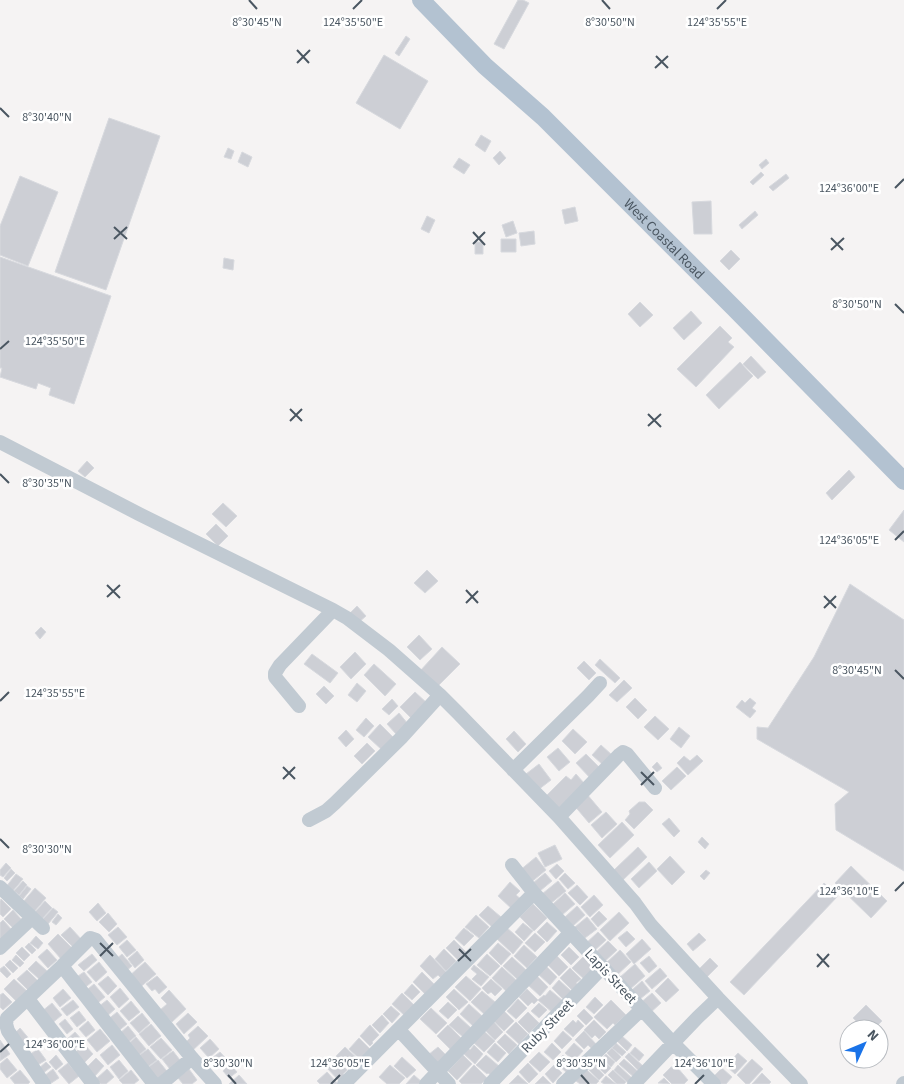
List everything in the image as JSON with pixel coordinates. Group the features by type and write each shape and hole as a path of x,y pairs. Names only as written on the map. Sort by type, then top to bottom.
{"main road":[{"name":"West Coastal Road","path":"421,0 485,66 543,117 904,482"}],"street":[{"path":"0,442 139,514 333,610 347,618 389,650 440,695 559,817 635,903 651,925 801,1084"},
{"path":"299,706 274,673 333,610"},
{"path":"513,770 600,683"},
{"path":"309,820 326,811 335,803 440,695"},
{"path":"559,817 623,752 627,754 655,788"},
{"name":"Lapis Street","path":"512,865 534,893 673,1043 714,1084"},
{"path":"0,886 44,928"},
{"path":"344,1084 534,893"},
{"path":"0,948 32,918"},
{"path":"426,1084 571,932"},
{"path":"44,1084 8,1032 7,1018 90,938 96,940 215,1084"},
{"path":"62,966 154,1084"},
{"name":"Ruby Street","path":"490,1084 604,967"},
{"path":"634,1084 718,998"},
{"path":"28,999 94,1084"},
{"path":"563,1084 642,1009"},
{"path":"399,1030 449,1084"},
{"path":"161,1084 192,1058"}],"building":[{"path":"518,0 529,3 504,49 494,44"},
{"path":"406,36 410,39 399,56 395,53"},
{"path":"384,55 428,81 400,129 356,103"},
{"path":"109,118 160,136 106,290 55,272"},
{"path":"481,135 491,141 485,152 475,145"},
{"path":"228,148 234,151 231,159 224,157"},
{"path":"500,151 506,158 499,165 493,158"},
{"path":"242,152 252,157 248,167 238,162"},
{"path":"459,158 470,165 464,174 453,167"},
{"path":"766,159 769,163 762,169 759,165"},
{"path":"761,172 764,175 753,185 750,182"},
{"path":"786,174 789,178 773,191 769,187"},
{"path":"20,176 58,192 28,266 0,255 0,226"},
{"path":"711,201 712,234 694,234 692,202"},
{"path":"575,207 578,221 565,224 562,210"},
{"path":"755,211 758,215 742,229 739,225"},
{"path":"427,216 435,220 429,233 421,229"},
{"path":"513,221 517,233 506,237 502,225"},
{"path":"534,231 535,244 521,246 519,233"},
{"path":"501,239 516,239 516,252 501,252"},
{"path":"475,242 483,242 483,254 475,254"},
{"path":"731,250 740,259 729,270 720,261"},
{"path":"0,257 111,296 74,404 49,395 51,388 38,383 36,389 0,377 2,368 0,368"},
{"path":"224,258 234,260 233,270 223,268"},
{"path":"640,302 653,315 640,327 628,314"},
{"path":"691,311 702,323 684,340 673,328"},
{"path":"720,326 732,338 728,342 734,347 696,387 677,369"},
{"path":"751,356 766,372 758,379 743,364"},
{"path":"740,362 753,376 719,409 706,395"},
{"path":"87,461 94,468 85,477 78,471"},
{"path":"849,470 855,477 832,500 826,493"},
{"path":"223,503 237,516 226,527 212,514"},
{"path":"904,510 904,542 889,530"},
{"path":"216,524 228,536 218,546 206,534"},
{"path":"427,570 438,581 425,593 414,583"},
{"path":"850,584 904,620 904,871 836,830 835,804 849,792 757,739 757,727 768,728 814,657"},
{"path":"357,606 366,616 358,623 349,614"},
{"path":"41,627 46,632 40,639 35,633"},
{"path":"419,635 432,649 420,660 407,647"},
{"path":"442,647 460,664 437,687 420,671"},
{"path":"355,652 366,664 351,679 340,667"},
{"path":"312,654 338,673 330,683 304,664"},
{"path":"600,659 620,678 615,683 595,665"},
{"path":"584,661 596,673 589,680 577,668"},
{"path":"374,664 396,684 385,696 364,675"},
{"path":"624,680 632,688 617,702 609,695"},
{"path":"357,683 366,691 357,702 348,695"},
{"path":"324,686 334,696 326,704 316,694"},
{"path":"415,692 428,704 412,719 400,707"},
{"path":"635,698 647,710 638,719 626,707"},
{"path":"750,698 756,703 752,708 756,711 750,718 736,707 742,700 745,703"},
{"path":"392,699 398,706 389,715 382,709"},
{"path":"399,713 408,724 396,734 387,724"},
{"path":"655,716 669,729 658,740 644,727"},
{"path":"366,718 374,726 364,737 356,730"},
{"path":"380,724 395,739 383,751 368,737"},
{"path":"679,727 690,736 681,748 670,739"},
{"path":"573,729 587,742 575,754 562,741"},
{"path":"346,730 354,739 346,747 338,738"},
{"path":"514,731 526,744 518,752 506,739"},
{"path":"367,743 375,751 362,764 354,756"},
{"path":"601,745 612,755 603,765 592,755"},
{"path":"558,748 570,762 559,771 547,757"},
{"path":"586,754 602,770 592,780 576,763"},
{"path":"697,755 703,761 688,775 677,763 684,756 690,761"},
{"path":"657,762 662,768 657,772 652,767"},
{"path":"539,764 551,780 538,790 526,774"},
{"path":"677,767 686,776 671,790 662,781"},
{"path":"576,774 584,783 559,808 546,796 566,776 571,780"},
{"path":"586,793 602,812 589,823 573,804"},
{"path":"639,802 645,802 653,810 634,829 625,820 630,814 629,811"},
{"path":"606,812 617,824 602,838 591,825"},
{"path":"669,818 680,831 674,837 662,824"},
{"path":"622,822 634,835 610,858 598,845"},
{"path":"702,837 709,844 705,849 698,842"},
{"path":"555,845 562,859 545,867 538,853"},
{"path":"638,847 647,857 623,880 614,870"},
{"path":"670,856 685,872 672,885 657,869"},
{"path":"536,857 546,870 529,884 519,871"},
{"path":"649,862 657,871 639,888 631,879"},
{"path":"6,863 11,868 3,877 0,875 0,870"},
{"path":"557,864 564,871 556,879 549,871"},
{"path":"851,866 887,901 871,918 835,883"},
{"path":"11,869 15,873 7,881 4,878"},
{"path":"706,870 710,873 704,880 700,876"},
{"path":"545,873 552,881 540,891 533,883"},
{"path":"565,873 575,883 568,889 559,879"},
{"path":"16,874 23,879 12,892 6,887"},
{"path":"23,881 27,885 19,895 14,891"},
{"path":"558,881 566,891 550,904 542,894"},
{"path":"510,882 520,891 516,895 522,900 513,910 498,896"},
{"path":"824,883 838,896 744,995 730,982"},
{"path":"577,885 588,897 580,905 568,893"},
{"path":"27,886 31,889 23,899 19,896"},
{"path":"35,888 46,898 34,912 23,902"},
{"path":"565,893 575,904 562,915 552,905"},
{"path":"594,895 603,905 590,917 581,907"},
{"path":"1,899 11,909 3,917 0,914"},
{"path":"45,901 52,908 42,919 35,912"},
{"path":"98,903 106,913 97,921 89,912"},
{"path":"533,904 547,918 534,931 520,917"},
{"path":"488,906 501,917 492,927 479,915"},
{"path":"577,906 585,915 573,926 565,917"},
{"path":"53,908 58,912 48,924 42,920"},
{"path":"13,910 21,919 13,928 4,919"},
{"path":"599,911 607,919 598,927 591,919"},
{"path":"619,912 629,923 610,941 600,930"},
{"path":"108,913 117,924 109,932 99,922"},
{"path":"58,914 62,918 56,925 52,922"},
{"path":"476,915 489,927 479,938 465,927"},
{"path":"587,917 597,929 585,938 575,927"},
{"path":"3,920 12,930 0,942 0,923"},
{"path":"547,922 557,931 547,942 537,932"},
{"path":"523,923 533,931 524,941 515,932"},
{"path":"70,927 82,940 74,948 61,935"},
{"path":"118,927 127,937 117,945 108,935"},
{"path":"506,927 523,942 513,954 496,938"},
{"path":"464,928 474,936 464,946 455,938"},
{"path":"627,931 635,939 626,947 618,938"},
{"path":"598,932 606,940 592,953 584,945"},
{"path":"535,933 545,942 535,952 525,943"},
{"path":"699,933 706,940 693,951 687,944"},
{"path":"58,934 72,948 61,959 48,944"},
{"path":"36,936 43,943 38,949 30,943"},
{"path":"642,939 651,949 634,964 626,954"},
{"path":"127,940 136,950 127,957 119,947"},
{"path":"454,940 466,952 458,960 446,948"},
{"path":"608,941 617,950 602,964 593,955"},
{"path":"29,943 36,950 32,954 25,947"},
{"path":"498,943 511,954 501,965 489,953"},
{"path":"524,945 537,957 527,968 514,956"},
{"path":"22,947 30,955 24,961 16,953"},
{"path":"569,947 579,957 571,965 561,955"},
{"path":"47,949 57,960 48,968 38,957"},
{"path":"444,949 456,961 446,971 435,959"},
{"path":"620,950 631,962 615,977 604,965"},
{"path":"137,951 144,960 135,968 128,959"},
{"path":"92,954 97,960 84,971 78,965"},
{"path":"122,954 132,966 125,972 115,960"},
{"path":"487,954 500,966 490,976 477,965"},
{"path":"16,955 24,963 20,967 12,960"},
{"path":"430,955 449,975 444,981 438,975 433,979 420,966"},
{"path":"557,956 568,967 559,976 546,963"},
{"path":"584,956 596,969 585,980 572,968"},
{"path":"649,956 657,966 649,973 640,963"},
{"path":"512,957 526,970 517,979 503,966"},
{"path":"710,958 718,966 707,977 699,969"},
{"path":"10,960 18,968 13,973 5,965"},
{"path":"36,961 47,971 39,979 28,969"},
{"path":"99,962 107,972 96,982 87,972"},
{"path":"145,962 156,974 138,989 128,977"},
{"path":"635,964 645,976 629,990 619,978"},
{"path":"474,965 489,977 481,986 472,979 477,974 471,969"},
{"path":"4,966 11,974 7,978 0,971"},
{"path":"546,966 557,977 550,985 538,974"},
{"path":"502,967 517,981 507,992 492,978"},
{"path":"570,968 581,979 576,983 579,985 573,991 560,978"},
{"path":"660,968 667,976 652,989 645,981"},
{"path":"27,970 38,981 28,990 17,979"},
{"path":"84,972 92,982 83,989 75,978"},
{"path":"422,972 434,984 425,994 413,982"},
{"path":"108,976 117,986 108,995 98,984"},
{"path":"157,976 167,987 159,994 155,989 152,991 146,984"},
{"path":"466,976 481,989 470,1001 455,987"},
{"path":"537,976 548,987 540,996 528,985"},
{"path":"668,978 679,990 666,1002 655,991"},
{"path":"14,979 30,994 20,1005 4,989"},
{"path":"491,979 502,989 495,996 491,992 488,994 482,988"},
{"path":"559,980 572,992 564,1000 552,988"},
{"path":"642,981 650,991 640,999 632,990"},
{"path":"94,984 105,997 94,1006 83,993"},
{"path":"412,984 420,992 412,1000 404,993"},
{"path":"120,988 129,999 119,1008 110,997"},
{"path":"63,989 71,998 60,1007 53,998"},
{"path":"454,989 468,1002 459,1010 446,997"},
{"path":"527,989 538,1000 528,1006 519,997"},
{"path":"169,990 186,1009 172,1022 160,1010 167,1004 161,998"},
{"path":"550,990 563,1001 553,1013 538,1000"},
{"path":"482,991 495,1002 484,1014 471,1002"},
{"path":"3,993 12,1002 3,1010 0,1007 0,995"},
{"path":"402,993 414,1005 404,1015 392,1004"},
{"path":"652,993 661,1003 649,1014 639,1004"},
{"path":"595,997 603,1005 594,1014 586,1007"},
{"path":"518,999 527,1008 516,1019 507,1011"},
{"path":"73,1000 79,1007 67,1016 61,1009"},
{"path":"107,1000 115,1009 106,1017 98,1007"},
{"path":"611,1000 626,1015 615,1025 613,1023 607,1029 594,1017"},
{"path":"131,1001 140,1012 129,1021 120,1011"},
{"path":"448,1002 457,1010 448,1019 439,1011"},
{"path":"52,1003 62,1015 51,1024 41,1012"},
{"path":"539,1003 547,1010 539,1018 531,1011"},
{"path":"469,1004 482,1016 473,1026 460,1014"},
{"path":"866,1005 880,1019 854,1019"},
{"path":"391,1006 400,1014 392,1023 383,1014"},
{"path":"431,1008 447,1023 436,1034 420,1019"},
{"path":"584,1009 593,1018 586,1025 577,1016"},
{"path":"79,1011 86,1020 77,1027 70,1018"},
{"path":"504,1011 514,1021 504,1031 494,1021"},
{"path":"117,1012 127,1024 116,1033 106,1021"},
{"path":"528,1012 539,1023 529,1033 518,1022"},
{"path":"142,1013 150,1023 139,1033 130,1023"},
{"path":"188,1013 197,1022 184,1034 176,1024"},
{"path":"382,1015 389,1023 380,1033 372,1025"},
{"path":"458,1016 471,1028 463,1037 449,1025"},
{"path":"65,1019 73,1029 67,1034 59,1024"},
{"path":"573,1020 576,1023 578,1020 584,1026 573,1037 564,1029"},
{"path":"594,1020 606,1032 599,1039 595,1035 592,1038 584,1030"},
{"path":"88,1021 95,1030 86,1037 79,1029"},
{"path":"494,1022 503,1032 495,1040 485,1030"},
{"path":"516,1022 528,1034 519,1044 506,1032"},
{"path":"151,1024 161,1036 149,1046 139,1034"},
{"path":"370,1025 379,1035 370,1046 360,1036"},
{"path":"448,1025 462,1039 451,1050 437,1036"},
{"path":"128,1026 136,1036 126,1044 119,1034"},
{"path":"198,1026 208,1036 191,1052 184,1044 190,1038 188,1035"},
{"path":"20,1028 31,1041 23,1048 12,1036"},
{"path":"100,1029 110,1041 97,1052 87,1040"},
{"path":"484,1031 495,1041 484,1052 473,1042"},
{"path":"563,1031 572,1039 562,1049 554,1041"},
{"path":"584,1031 597,1045 592,1049 588,1045 584,1049 575,1040"},
{"path":"75,1032 83,1041 73,1050 65,1041"},
{"path":"505,1034 517,1045 509,1054 497,1042"},
{"path":"622,1036 632,1045 627,1051 617,1041"},
{"path":"136,1037 146,1049 138,1056 128,1044"},
{"path":"161,1038 172,1050 161,1059 150,1047"},
{"path":"359,1038 373,1052 363,1062 349,1049"},
{"path":"210,1039 219,1049 209,1058 200,1048"},
{"path":"0,1040 10,1054 0,1061"},
{"path":"495,1043 506,1053 498,1062 487,1052"},
{"path":"552,1043 561,1052 553,1060 544,1052"},
{"path":"574,1043 583,1051 574,1061 565,1053"},
{"path":"616,1043 626,1052 622,1056 612,1048"},
{"path":"84,1044 93,1054 84,1063 75,1053"},
{"path":"112,1045 120,1055 108,1065 100,1055"},
{"path":"474,1045 483,1054 475,1064 463,1053 468,1048 470,1050"},
{"path":"345,1047 359,1060 354,1074 336,1056"},
{"path":"438,1047 446,1055 436,1064 428,1055"},
{"path":"635,1047 644,1055 639,1061 630,1053"},
{"path":"612,1048 621,1057 616,1062 607,1053"},
{"path":"38,1049 46,1060 36,1066 29,1055"},
{"path":"148,1049 157,1060 146,1068 137,1057"},
{"path":"173,1051 183,1064 173,1073 162,1059"},
{"path":"220,1052 229,1062 220,1069 212,1058"},
{"path":"539,1052 550,1062 540,1072 529,1062"},
{"path":"629,1053 644,1067 640,1072 625,1057"},
{"path":"738,1053 747,1061 735,1074 726,1066"},
{"path":"606,1054 615,1062 611,1067 602,1058"},
{"path":"56,1055 63,1064 56,1070 49,1062"},
{"path":"463,1055 472,1064 457,1080 448,1071"},
{"path":"486,1055 500,1067 492,1076 476,1065"},
{"path":"563,1055 574,1065 567,1073 556,1063"},
{"path":"402,1057 416,1070 407,1078 394,1066"},
{"path":"600,1057 611,1068 605,1074 593,1063"},
{"path":"7,1058 17,1070 7,1078 0,1069 0,1064"},
{"path":"96,1058 104,1066 95,1076 86,1068"},
{"path":"335,1058 347,1070 343,1074 347,1078 342,1084 326,1067"},
{"path":"624,1059 641,1074 636,1079 619,1064"},
{"path":"752,1059 763,1069 749,1084 746,1084 737,1075"},
{"path":"119,1060 128,1071 119,1079 110,1067"},
{"path":"158,1060 170,1075 158,1084 146,1069"},
{"path":"46,1062 51,1067 42,1074 38,1069"},
{"path":"68,1063 79,1076 69,1084 58,1071"},
{"path":"528,1063 538,1074 529,1083 519,1072"},
{"path":"230,1064 237,1072 229,1078 223,1071"},
{"path":"593,1064 604,1075 599,1080 588,1069"},
{"path":"390,1065 405,1078 399,1084 387,1084 379,1077"},
{"path":"474,1065 487,1078 481,1084 462,1084 459,1081"},
{"path":"554,1065 562,1073 553,1083 545,1074"},
{"path":"618,1065 634,1080 629,1084 614,1070"},
{"path":"671,1067 677,1067 688,1080 684,1084 672,1084 663,1075"},
{"path":"722,1068 732,1077 726,1084 719,1084 712,1078"},
{"path":"53,1069 59,1078 50,1084 44,1076"},
{"path":"107,1069 114,1077 106,1084 101,1084 96,1079"},
{"path":"189,1069 197,1080 192,1084 183,1084 178,1078"},
{"path":"20,1070 30,1082 28,1084 15,1084 10,1078"},
{"path":"131,1070 139,1080 134,1084 123,1084 119,1080"},
{"path":"587,1070 599,1081 596,1084 591,1084 582,1075"},
{"path":"613,1070 626,1082 624,1084 617,1084 608,1075"},
{"path":"327,1072 338,1084 320,1084 317,1081"},
{"path":"762,1073 771,1082 769,1084 752,1084"},
{"path":"239,1075 247,1084 229,1084"},
{"path":"414,1075 423,1083 406,1084"},
{"path":"518,1075 528,1084 509,1084"},
{"path":"543,1076 551,1084 535,1084"},
{"path":"581,1076 590,1084 580,1084 576,1081"},
{"path":"606,1076 616,1084 604,1084 601,1082"},
{"path":"664,1078 670,1084 658,1083"}]}
